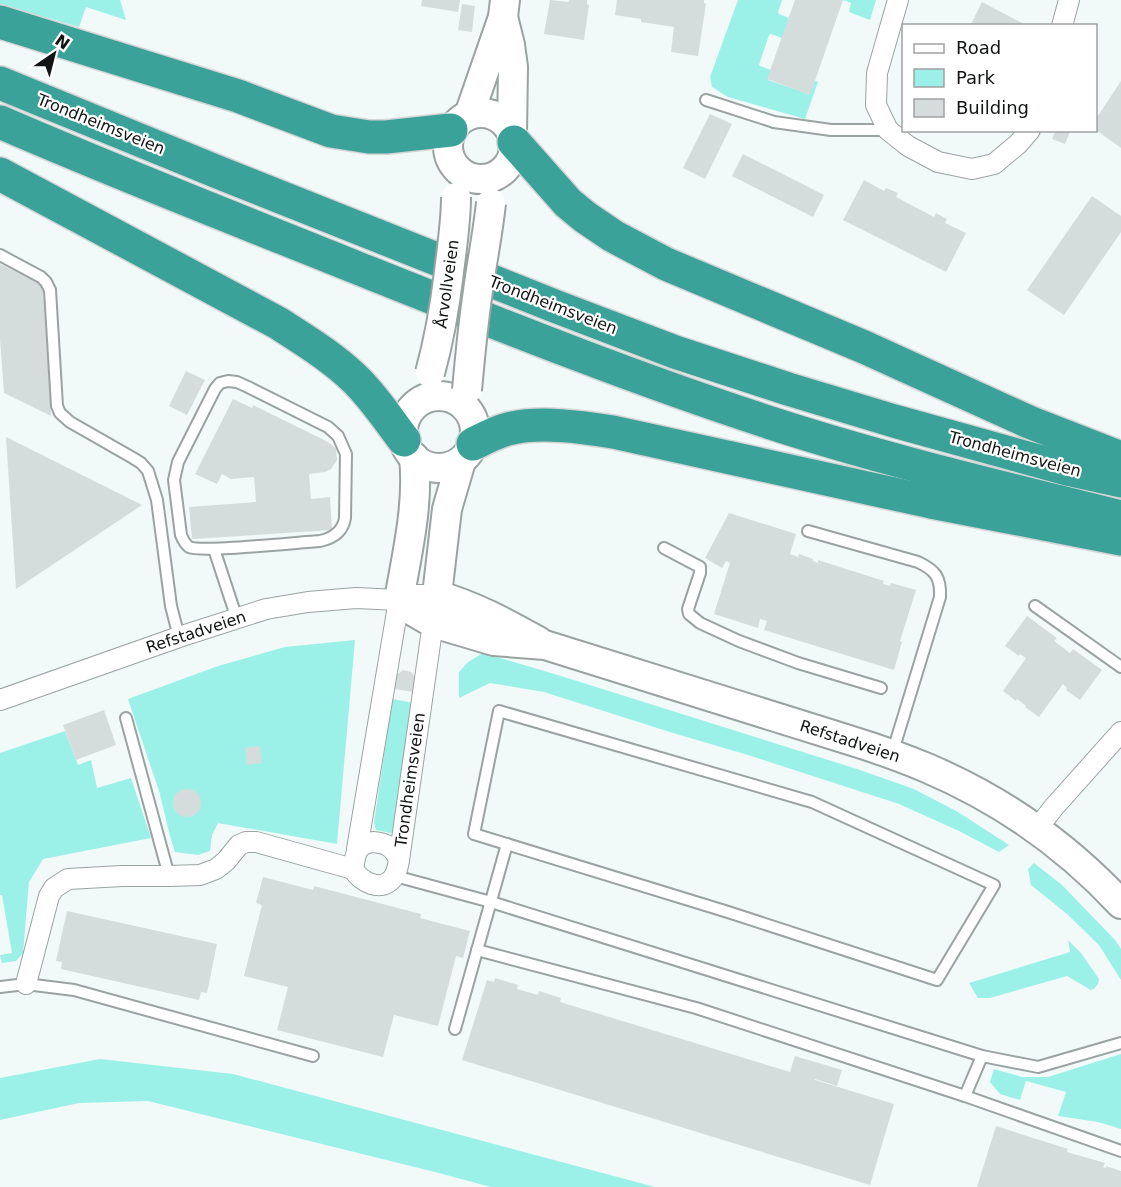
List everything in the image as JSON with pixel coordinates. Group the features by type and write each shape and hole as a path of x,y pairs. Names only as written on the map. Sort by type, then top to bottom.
{"highway":[{"path":"0,22 238,96 331,131 369,137 386,137 460,122"},
{"name":"Trondheimsveien","path":"0,83 247,184 675,352 894,422 1071,470 1121,481"},
{"name":"Trondheimsveien","path":"0,122 217,212 664,387 778,425 931,470 1121,517"},
{"path":"510,147 585,217 639,251 864,347 1029,422 1121,458"},
{"path":"0,174 278,323 327,355 372,397 409,449"},
{"path":"467,452 489,435 510,428 534,426 584,428 613,432 931,502 1121,538"}],"street":[{"path":"898,0 877,73 876,105 888,130 908,146 938,162 972,169 994,164 1028,132"},
{"path":"1063,24 1069,0"},
{"name":"Årvollveien","path":"460,122 504,8"},
{"name":"Årvollveien","path":"467,399 470,350 491,203 510,147 513,67 504,8"},
{"path":"483,112 497,117 508,126 510,147 494,177 479,179 464,175 453,165 448,152 448,137 460,122 483,112"},
{"name":"Årvollveien","path":"420,401 440,334 447,287 456,197 453,165"},
{"path":"355,859 415,505 416,485 403,431 404,422 413,406 430,397 440,396 459,401 467,399 475,425 475,434 447,509 437,595"},
{"path":"409,449 422,464 442,468 452,466 467,452"},
{"name":"Refstadveien","path":"0,700 266,609 308,602 356,598 399,600 408,595 437,595 462,602 488,614 545,645 892,754 927,768 969,788 1036,830 1064,850 1121,904"},
{"name":"Trondheimsveien","path":"397,868 393,849 380,842 367,843 355,859 357,874 371,885 390,881 397,868 437,595"},
{"name":"Refstadveien","path":"399,600 409,609 433,623 494,641 545,645"},
{"path":"1036,830 1121,732"},
{"name":"Trondheimsveien","path":"26,984 49,896 54,888 68,879 200,875 216,869 239,845 246,842 355,859"}],"lane":[{"path":"706,100 774,122 831,130 888,130"},
{"path":"0,255 40,277 50,290 57,406 60,413 70,422 141,463 148,471 157,500 171,606 179,637"},
{"path":"228,381 248,387 328,427 338,436 346,454 345,518 340,530 328,539 320,541 214,549 191,548 185,543 181,535 174,480 178,462 215,389 220,383 228,381"},
{"path":"808,531 918,562 929,567 937,576 940,597 892,754"},
{"path":"664,548 700,567 688,609 689,614 700,623 739,641 798,663 881,688"},
{"path":"214,549 237,619"},
{"path":"1035,606 1121,667"},
{"path":"499,711 812,802 994,885 937,980 728,912 507,844 474,834 499,711"},
{"path":"126,718 169,876"},
{"path":"455,1029 507,844"},
{"path":"397,868 491,902 981,1056 1038,1067 1121,1042"},
{"path":"477,950 696,1008 965,1096 1121,1151"},
{"path":"0,987 26,984 74,990 313,1056"},
{"path":"965,1096 981,1056"}],"green space":[{"path":"0,0 120,0 126,20 86,7 79,27 0,4"},
{"path":"738,0 782,0 778,12 789,18 782,38 769,35 759,65 771,70 768,80 809,94 815,81 818,82 805,119 728,97 712,87 710,77"},
{"path":"843,0 876,0 870,20 849,12 851,3"},
{"path":"355,640 337,844 218,823 212,835 210,851 198,855 175,852 159,791 128,699 218,666 285,647"},
{"path":"483,653 857,769 914,789 958,812 1009,845 999,852 899,804 544,692 490,683 459,698 459,672 468,662"},
{"path":"392,699 414,703 395,830 391,833 376,830 374,823"},
{"path":"65,731 78,765 91,760 97,788 131,778 151,838 43,859 29,882 23,953 16,961 2,963 0,955 12,953 2,895 0,895 0,753"},
{"path":"1034,863 1062,885 1115,940 1121,949 1121,980 1099,945 1067,914 1031,885 1028,869"},
{"path":"1068,940 1081,953 1099,979 1094,989 1091,990 1067,976 990,998 978,998 969,983 1070,952"},
{"path":"1121,1054 1121,1129 1098,1122 1058,1116 1066,1092 1026,1081 1020,1100 1000,1094 990,1082 994,1069 1022,1077 1048,1077"},
{"path":"100,1059 233,1074 655,1187 491,1187 148,1101 79,1103 0,1120 0,1078"}],"building":[{"path":"422,0 460,0 458,12 421,6"},
{"path":"550,0 569,2 569,0 587,0 589,5 584,40 544,34"},
{"path":"617,0 704,0 706,4 698,56 671,52 674,27 615,15"},
{"path":"795,0 843,0 810,95 767,79"},
{"path":"982,2 1022,23 1021,24 971,24"},
{"path":"462,4 475,6 472,32 458,30"},
{"path":"1121,81 1121,148 1097,131 1097,117"},
{"path":"710,114 732,124 705,179 683,168"},
{"path":"1055,132 1070,132 1065,144 1052,139"},
{"path":"743,154 824,195 813,217 732,176"},
{"path":"864,180 884,191 886,188 898,193 896,197 934,217 936,213 947,219 945,223 966,233 946,272 843,220"},
{"path":"1092,196 1121,216 1121,232 1064,315 1027,290"},
{"path":"0,264 43,285 51,416 4,393 0,339"},
{"path":"186,371 205,380 187,415 169,406"},
{"path":"233,399 252,408 253,405 326,441 336,449 337,460 331,469 309,474 311,499 330,497 332,530 192,539 189,507 256,502 254,477 231,479 222,474 217,484 195,474"},
{"path":"6,437 142,505 16,589"},
{"path":"729,513 796,534 790,554 798,557 799,554 818,563 818,560 884,581 883,584 890,586 891,583 916,590 900,641 902,642 894,670 764,630 767,621 760,619 758,628 714,614 730,563 726,561 722,568 705,558"},
{"path":"1027,616 1057,638 1054,641 1070,653 1073,649 1102,670 1080,700 1066,690 1063,684 1039,717 1003,691 1026,658 1005,646"},
{"path":"403,670 411,672 416,678 414,692 394,689 396,675"},
{"path":"104,710 116,745 76,760 63,725"},
{"path":"260,746 262,763 247,765 245,748"},
{"path":"187,789 197,793 201,803 197,813 187,817 177,813 173,803 177,793"},
{"path":"263,877 313,890 314,886 421,914 420,918 470,931 463,958 456,956 438,1026 394,1015 383,1057 277,1030 288,987 244,976 262,905 256,903"},
{"path":"67,911 217,944 207,993 201,992 199,1000 61,969 62,962 56,961"},
{"path":"495,978 518,985 517,989 538,995 539,991 561,998 560,1002 790,1072 795,1056 842,1070 837,1086 815,1080 894,1104 870,1185 462,1060 487,980 494,982"},
{"path":"996,1126 1105,1163 1103,1167 1121,1171 1121,1187 977,1187"}]}
